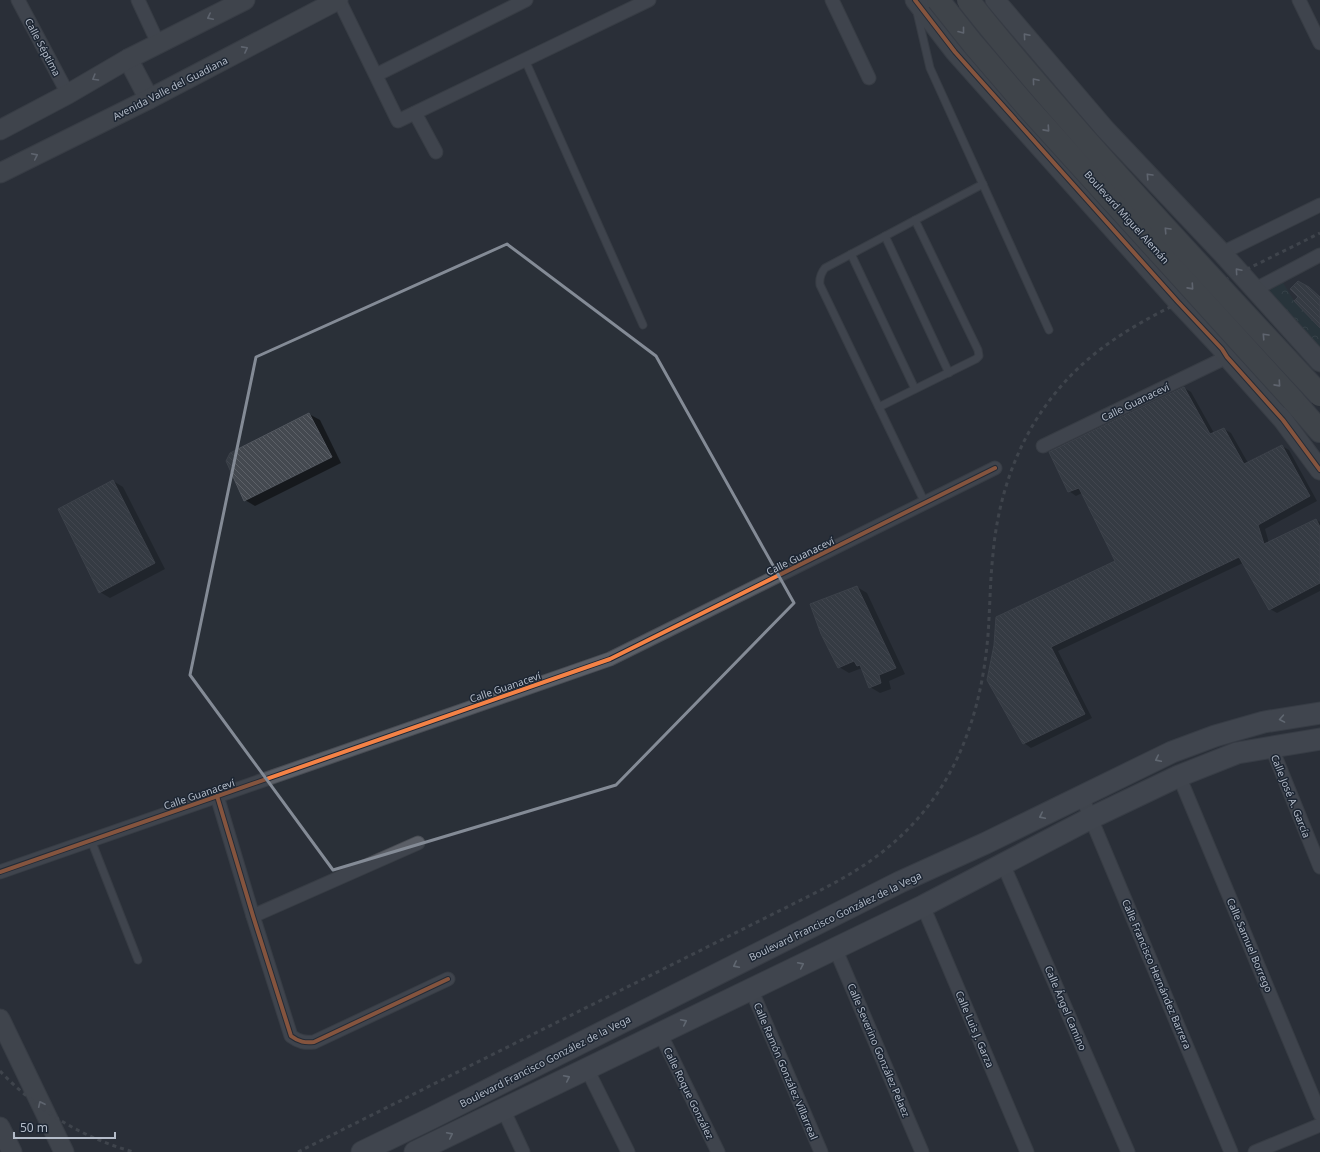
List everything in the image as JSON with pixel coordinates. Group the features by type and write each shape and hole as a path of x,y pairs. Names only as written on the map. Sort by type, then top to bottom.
{"highway":[{"name":"Boulevard Miguel Alemán","path":"938,0 973,44 1028,108 1317,431"},
{"name":"Boulevard Miguel Alemán","path":"968,0 1035,81 1132,191 1320,396"}],"main road":[{"name":"Boulevard Francisco González de la Vega","path":"362,1152 900,882 986,843 1172,752 1215,736 1264,722 1320,713"},
{"path":"415,1152 923,906 1091,818 1180,776 1237,753 1271,746 1320,739"}],"street":[{"name":"Calle Séptima","path":"18,0 68,94"},
{"path":"138,0 158,43"},
{"path":"0,130 68,94 158,43 245,0"},
{"path":"339,0 398,121 649,0"},
{"name":"Avenida Valle del Guadiana","path":"0,174 149,100 339,0"},
{"path":"376,75 526,0"},
{"path":"832,0 869,78"},
{"path":"914,0 954,52 1283,420 1320,470"},
{"path":"995,0 1105,129 1222,253 1320,362"},
{"path":"1299,0 1320,43"},
{"path":"128,59 149,100"},
{"path":"416,113 436,152"},
{"path":"1222,253 1320,205"},
{"path":"1150,270 1167,264 1180,255 1191,242 1196,226"},
{"path":"1224,353 1230,318 1239,305 1254,290 1320,255"},
{"name":"Calle Guanaceví","path":"1043,446 1224,353"},
{"name":"Calle Guanaceví","path":"0,872 610,659 995,468"},
{"name":"Calle José A. García","path":"1271,746 1320,867"},
{"name":"Calle Samuel Borrego","path":"1180,776 1320,1114"},
{"path":"217,796 291,1036 298,1041 306,1043 314,1042 448,979"},
{"name":"Calle Francisco Hernández Barrera","path":"1082,797 1231,1152"},
{"path":"253,916 418,843"},
{"name":"Calle Ángel Camino","path":"1003,864 1128,1152"},
{"name":"Calle Luis J. Garza","path":"923,906 1027,1152"},
{"name":"Calle Severino González Pelaez","path":"835,948 922,1152"},
{"name":"Calle Ramón González Villarreal","path":"751,989 821,1152"},
{"path":"0,1019 64,1152"},
{"name":"Calle Roque González","path":"660,1033 718,1152"},
{"path":"587,1068 628,1152"},
{"path":"503,1109 523,1152"},
{"path":"1255,1152 1320,1125"},
{"path":"0,1128 12,1152"}],"lane":[{"path":"914,0 930,68 1049,330"},
{"path":"525,60 643,325"},
{"path":"925,503 820,285 820,276 825,268 983,184"},
{"path":"879,407 949,373 979,356 978,350 915,220"},
{"path":"885,236 949,373"},
{"path":"851,254 916,389"},
{"path":"91,840 138,960"}],"highlighted area":[{"path":"507,244 656,356 794,603 616,785 333,870 190,675 256,357"}],"green space":[{"path":"1282,281 1294,301 1320,328 1320,359 1259,290"}],"building":[{"path":"1298,281 1309,287 1320,297 1320,328 1294,301 1298,297 1290,289"},
{"path":"1184,387 1210,434 1224,428 1244,464 1282,445 1310,496 1258,525 1264,544 1316,519 1320,527 1320,583 1269,610 1239,557 1051,647 1085,714 1023,744 987,680 994,645 996,617 1115,561 1079,488 1068,492 1049,452"},
{"path":"309,413 332,457 244,501 226,461 230,453"},
{"path":"113,480 155,563 99,593 58,509"},
{"path":"857,586 896,668 879,675 881,683 869,688 860,665 857,666 854,661 838,668 821,634 810,604"}],"railway":[{"path":"298,1152 823,889 860,868 886,849 909,828 929,805 946,780 960,753 970,725 979,696 984,666 988,635 992,564 999,512 1011,470 1040,413 1069,377 1087,360 1125,332 1167,309 1320,233"},
{"path":"0,1071 29,1098 61,1121 96,1139 134,1152"}],"cycle path":[{"path":"915,0 955,52 1178,302 1222,349 1227,357 1283,420 1320,470"},
{"path":"0,872 610,659 995,468"},
{"path":"217,796 291,1036 302,1042 314,1042 448,979"}]}
